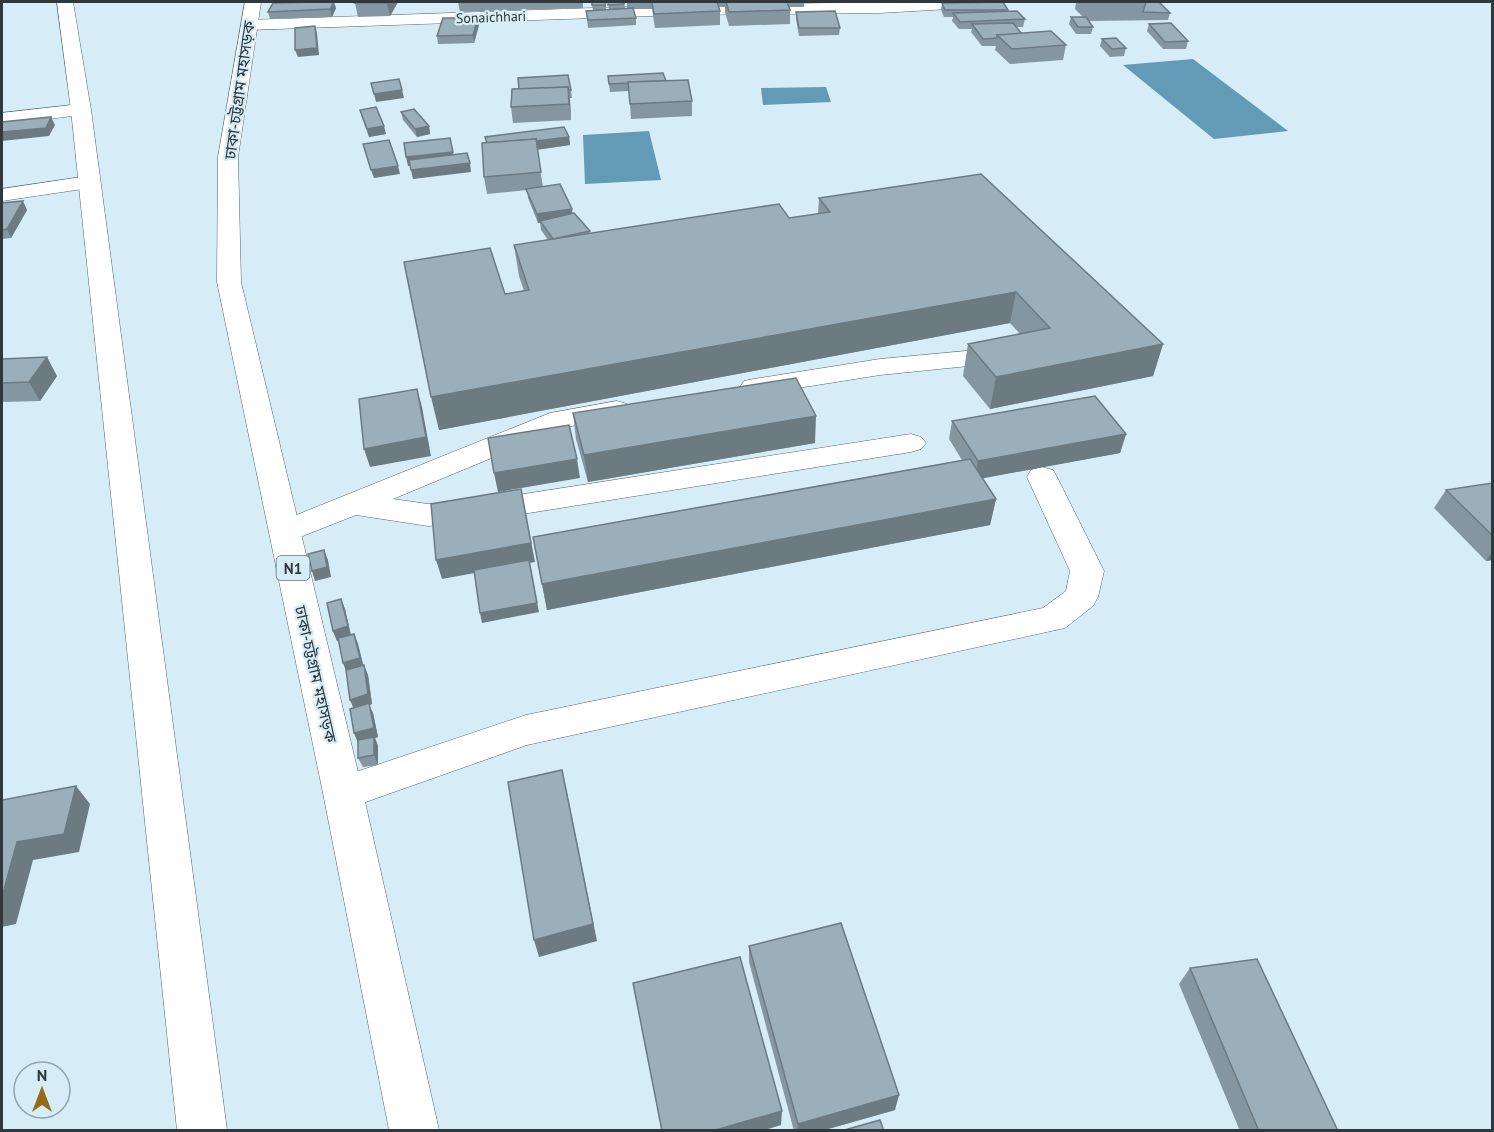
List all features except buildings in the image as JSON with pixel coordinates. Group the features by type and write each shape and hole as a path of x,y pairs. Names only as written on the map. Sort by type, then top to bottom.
{"main road":[{"path":"65,2 81,110 202,1131"},
{"name":"Sonaichhari","path":"251,13 879,8 985,2"},
{"name":"ঢাকা-চট্টগ্রাম মহাসড়ক","path":"251,13 228,158 230,282 343,793 414,1131"},
{"path":"2,118 81,110"},
{"path":"2,195 88,182"},
{"path":"726,392 880,367 1021,354"},
{"path":"285,532 560,419 643,406"},
{"path":"352,504 428,515 485,510 911,443"},
{"path":"343,793 526,730 1053,619 1081,597 1087,572 1042,477"}],"water":[{"path":"1193,59 1288,131 1214,139 1123,65"},
{"path":"826,87 831,102 763,105 761,88"},
{"path":"649,131 661,180 585,184 583,135"}]}
